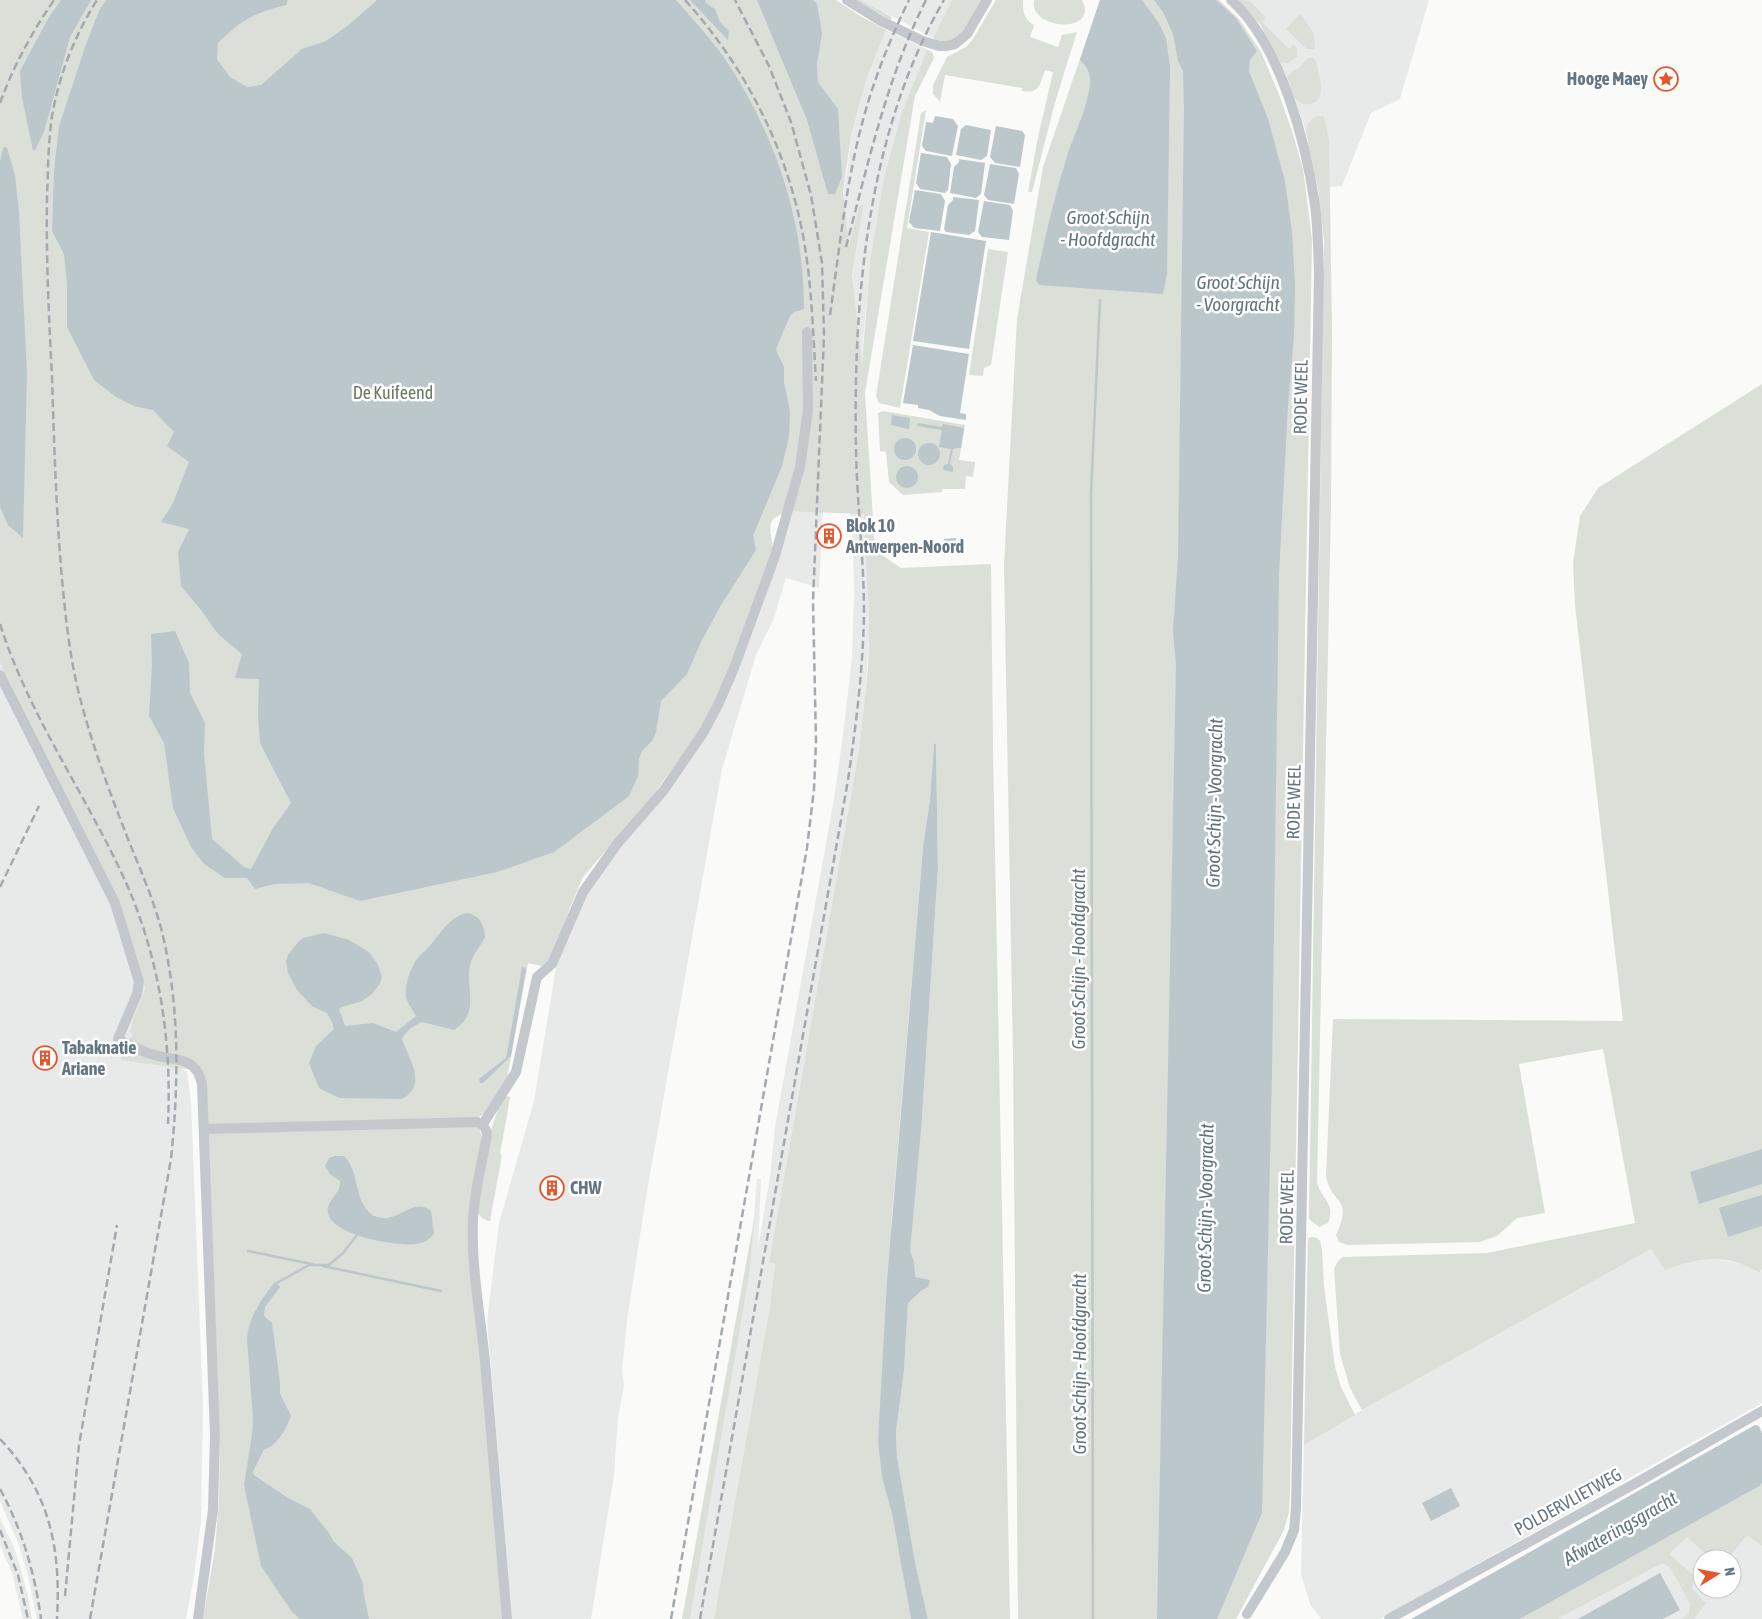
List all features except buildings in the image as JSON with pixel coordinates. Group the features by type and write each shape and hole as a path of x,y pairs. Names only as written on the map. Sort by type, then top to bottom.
{"street":[{"path":"847,0 875,18 923,41 938,46 955,44 967,34 987,0"},
{"name":"RODE WEEL","path":"1231,0 1246,16 1265,44 1296,118 1307,159 1315,205 1319,273 1296,1508 1294,1530 1285,1552 1249,1617"},
{"path":"483,1124 516,1072 537,977 552,964 583,892 617,844 664,790 703,733 734,668 775,556 800,467 808,410 807,332"},
{"path":"0,675 115,902 139,982 137,994 118,1039 131,1047 153,1055 189,1062 200,1074 205,1129 215,1468 210,1542 198,1619"},
{"path":"205,1129 478,1122 486,1128 487,1135 475,1204 473,1231 507,1619"},
{"name":"POLDERVLIETWEG","path":"1388,1619 1636,1483 1762,1411"}],"shaded area":[{"path":"861,0 952,0 933,38"},
{"path":"1237,0 1429,0 1400,99 1371,113 1342,186 1318,188 1306,132 1287,77 1260,24"},
{"path":"886,30 927,49 902,112 884,177 870,262 863,341 859,421 868,590 869,638 865,698 859,750 769,1263 775,1264 770,1306 714,1619 690,1619 749,1277 757,1179 761,1179 758,1248 770,1177 775,1127 834,799 852,658 853,542 847,483 851,289 862,205 860,205 823,509 819,588 786,578 774,618 756,655 722,769 646,1197 627,1320 622,1371 624,1385 618,1418 614,1475 591,1619 512,1619 487,1321 499,1223 534,1101 556,968 565,936 594,877 691,758 798,484 848,165 851,135 867,77"},
{"path":"0,662 121,909 145,989 130,1032 133,1038 187,1072 191,1101 203,1406 201,1521 186,1619 37,1619 27,1572 18,1543 0,1501"},
{"path":"1651,1249 1665,1271 1685,1262 1707,1259 1742,1264 1756,1272 1762,1266 1762,1403 1380,1619 1321,1619 1310,1604 1301,1574 1304,1445 1362,1410"},
{"path":"1762,1492 1762,1619 1538,1619"},
{"path":"0,1518 13,1545 20,1566 32,1619 23,1619 12,1573 0,1545"}],"green space":[{"name":"De Kuifeend","path":"0,0 836,0 886,30 867,77 851,135 843,193 849,246 860,205 863,205 852,277 862,364 870,262 884,177 902,112 927,49 933,53 934,58 915,96 865,393 875,550 901,568 991,564 1010,1619 928,1619 915,1562 897,1457 896,1432 904,1371 909,1285 887,1392 904,1579 911,1619 714,1619 770,1306 775,1264 769,1263 859,750 869,650 864,514 784,511 772,521 770,528 772,550 730,665 705,723 652,797 583,877 554,953 546,967 528,963 507,1079 485,1113 477,1118 482,1139 469,1217 503,1619 203,1619 215,1549 219,1499 220,1440 209,1150 201,1071 120,1060 132,1035 130,1032 133,1019 145,989 121,909 0,662","holes":["936,743 938,868 922,1118 891,1228 923,847 930,799 934,744"]},
{"path":"855,0 861,0 892,17 891,21"},
{"path":"952,0 982,0 963,32 949,42 941,42 933,38"},
{"path":"996,0 1023,0 1024,14 1034,25 1030,37 1058,47 1062,35 1077,32 1056,99 1032,192 1028,192 1053,72 1045,70 1038,87 1028,92 1022,91 1022,88 945,75 940,102 933,94 933,85 947,57 966,47 973,39"},
{"path":"1034,0 1082,0 1085,11 1081,19 1073,23 1051,22 1042,18 1035,10"},
{"path":"1100,0 1219,0 1239,19 1261,52 1292,131 1303,169 1312,240 1289,1512 1284,1530 1236,1619 1018,1619 1013,1056 1004,565 1017,319 1043,167"},
{"path":"1237,0 1250,1 1266,18 1262,22 1289,49 1294,44 1297,49 1297,57 1288,63 1280,62 1260,24"},
{"path":"1300,14 1309,26 1315,40 1314,49 1307,49 1286,29"},
{"path":"1308,58 1313,58 1316,61 1321,89 1319,98 1316,101 1305,104 1296,99 1287,77"},
{"path":"926,110 907,228 929,232 900,408 879,403 876,396 921,113"},
{"path":"1314,117 1324,117 1329,140 1332,328 1331,505 1317,1182 1329,1206 1330,1216 1328,1223 1319,1227 1309,1219 1324,241 1318,188 1306,132 1308,124"},
{"path":"988,249 1008,252 991,365 984,368 983,376 969,375"},
{"path":"1762,384 1762,1269 1759,1272 1731,1261 1712,1259 1683,1264 1665,1271 1651,1249 1362,1410 1350,1388 1340,1354 1334,1269 1338,1261 1343,1257 1487,1253 1635,1223 1603,1049 1519,1064 1545,1213 1517,1218 1497,1236 1480,1242 1347,1245 1339,1242 1336,1235 1343,1213 1342,1207 1332,1192 1326,1176 1333,1019 1623,1021 1575,605 1573,563 1580,516 1598,488"},
{"path":"883,411 965,425 959,460 975,462 973,477 966,476 965,489 942,489 942,492 903,495 889,482 886,452 880,451 878,413"},
{"path":"505,1096 512,1097 510,1098 500,1154 502,1155 490,1221 482,1218 477,1210 489,1137 498,1109"},
{"path":"755,1214 749,1277 690,1619 682,1619"},
{"path":"1313,1237 1320,1241 1322,1250 1324,1286 1335,1367 1341,1387 1355,1415 1304,1445 1308,1238"},
{"path":"1762,1484 1762,1546 1747,1535 1736,1549 1701,1549 1687,1537 1669,1554 1692,1574 1692,1599 1702,1599 1706,1603 1694,1619 1681,1619 1689,1614 1690,1604 1672,1570 1662,1563 1557,1619 1520,1619"}],"water":[{"path":"61,0 91,0 70,37 44,132 35,150 33,150 22,98 20,71 49,17"},
{"path":"106,0 288,0 286,5 249,18 234,28 218,43 217,59 230,77 247,87 261,85 302,49 326,41 350,24 377,0 676,0 719,50 747,95 762,124 785,183 799,245 803,277 804,309 794,312 790,316 776,350 784,367 784,382 790,412 789,437 782,466 753,536 756,550 721,605 701,642 687,674 661,701 656,732 652,741 642,751 639,759 638,776 629,796 554,852 497,872 360,901 309,883 274,884 255,889 247,878 225,878 204,864 191,847 173,808 164,743 149,716 152,665 151,634 175,631 189,663 190,693 205,723 204,753 212,839 244,867 251,869 273,828 291,803 260,743 258,715 259,679 235,678 242,654 218,634 181,586 178,552 189,529 161,522 173,503 189,462 167,446 174,432 153,410 134,406 116,397 94,380 67,327 67,284 64,254 52,231 54,171 59,126 85,47 99,11"},
{"path":"690,0 705,0 706,3 715,9 720,22 729,31 728,40"},
{"path":"757,0 813,0 817,4 822,33 817,64 818,82 838,109 842,177 835,194 828,194 807,120"},
{"name":"Groot Schijn - Hoofdgracht","path":"1100,0 1142,0 1158,22 1166,38 1170,67 1167,274 1163,294 1039,285 1036,280 1059,184 1087,101 1090,76 1087,68 1080,60"},
{"name":"Groot Schijn - Voorgracht","path":"1154,0 1216,0 1236,18 1257,51 1250,60 1249,71 1268,119 1285,181 1292,232 1295,285 1294,337 1288,405 1279,574 1272,1072 1262,1513 1217,1619 1157,1619 1176,665 1173,631 1178,557 1184,109 1183,71 1178,61 1173,34 1163,12"},
{"path":"935,116 953,119 958,126 952,156 926,151 922,146 926,122 933,123"},
{"path":"966,125 991,130 987,156 981,160 956,155 961,129"},
{"path":"996,126 1022,131 1025,135 1020,167 995,163 990,157"},
{"path":"3,148 7,148 15,175 19,213 27,373 23,538 8,525 0,507 0,162"},
{"path":"921,153 947,157 951,164 948,190 945,193 920,189 916,183"},
{"path":"959,159 985,163 981,194 976,198 950,193 954,167 959,162"},
{"path":"990,164 1016,168 1019,174 1014,204 988,200 984,195"},
{"path":"915,190 941,194 945,201 940,231 914,228 909,222"},
{"path":"953,197 979,200 975,231 969,235 946,232 944,229 948,205 953,200"},
{"path":"984,201 1010,205 1013,211 1009,240 982,237 978,232"},
{"path":"931,232 986,241 969,349 913,341"},
{"path":"913,345 969,354 960,413 966,414 966,420 940,416 929,410 918,408 918,405 903,403"},
{"path":"892,415 910,418 909,429 891,425"},
{"path":"918,423 942,427 943,424 964,428 961,448 953,449 950,464 953,467 953,472 943,470 944,465 948,464 951,449 939,447 942,430 917,426"},
{"path":"905,438 913,441 916,449 913,457 905,460 897,457 894,449 897,441"},
{"path":"929,443 937,446 940,454 937,462 929,465 921,462 918,454 921,446"},
{"path":"907,466 915,469 918,477 915,485 907,488 899,485 896,477 899,469"},
{"path":"956,538 957,548 944,549 944,539"},
{"path":"936,743 938,868 922,1118 910,1251 914,1262 915,1277 930,1280 928,1287 908,1303 904,1371 896,1432 897,1457 915,1562 928,1619 911,1619 892,1513 882,1477 878,1441 887,1281 923,847 930,799 934,744"},
{"path":"467,913 478,918 484,928 485,937 470,965 470,1008 462,1023 454,1030 422,1022 413,1027 402,1039 414,1072 414,1087 410,1093 402,1099 339,1098 319,1088 309,1063 316,1046 334,1029 327,1013 313,1007 297,990 288,973 286,961 288,955 299,941 303,938 324,933 349,940 369,952 378,965 382,977 380,983 372,994 362,1001 339,1009 345,1026 373,1023 396,1032 416,1016 406,995 408,978 414,963 449,922"},
{"path":"522,967 526,970 511,1056 483,1083 480,1083 479,1079 506,1058"},
{"path":"1762,1149 1762,1184 1699,1204 1690,1172"},
{"path":"344,1156 349,1163 353,1170 362,1201 372,1215 388,1218 415,1207 426,1208 431,1211 434,1234 428,1240 418,1244 394,1243 354,1234 334,1223 329,1216 328,1206 338,1191 340,1181 330,1174 325,1166 329,1158"},
{"path":"1762,1195 1762,1226 1728,1237 1719,1208"},
{"path":"275,1282 280,1287 265,1307 264,1316 272,1323 280,1394 291,1416 277,1441 264,1449 253,1472 254,1475 288,1498 310,1509 334,1542 352,1558 363,1583 369,1619 300,1619 292,1612 261,1566 244,1485 253,1419 247,1339 253,1316"},
{"name":"Afwateringsgracht","path":"1755,1425 1759,1426 1762,1433 1761,1485 1520,1619 1411,1619"},
{"path":"1451,1488 1460,1506 1431,1521 1422,1503"},
{"path":"1660,1573 1680,1610 1663,1619 1578,1619"}],"waterway":[{"name":"Groot Schijn - Hoofdgracht","path":"1093,1619 1091,493 1100,300"},
{"path":"275,1284 309,1265 329,1265 343,1253 357,1235"},
{"path":"248,1251 312,1264"},
{"path":"323,1266 441,1291"}],"railway":[{"path":"0,103 24,50 54,0"},
{"path":"90,1619 171,1159 176,1072 175,1014 172,985 161,928 147,885 109,790 85,717 70,650 61,568 55,473 47,266 49,147 52,116 59,86 75,41 97,0"},
{"path":"685,0 707,26 745,82 761,112 787,175 797,207 807,258 816,381"},
{"path":"671,1619 807,848 814,789 816,742 813,601 824,335 822,263 811,195 791,122 769,66 735,0"},
{"path":"830,315 857,144 877,74 909,0"},
{"path":"846,247 889,90 912,29 926,0"},
{"path":"700,1619 848,780 856,718 861,676 864,613 856,450 856,393 862,277 870,218 882,161 897,105 918,51 944,0"},
{"path":"0,624 12,657 41,721 123,876 146,936 154,966 165,1029 168,1060 168,1124"},
{"path":"0,887 39,806"},
{"path":"65,1596 79,1445 117,1225"},
{"path":"0,1439 31,1480 49,1522 57,1568 57,1619"},
{"path":"0,1489 15,1520 27,1552 41,1619"},
{"path":"0,1530 18,1575 28,1619"}],"place":[{"name":"Hooge Maey","path":"1666,79"},
{"name":"Blok 10 Antwerpen-Noord","path":"829,536"},
{"name":"Tabaknatie Ariane","path":"45,1058"},
{"name":"CHW","path":"552,1188"}]}
